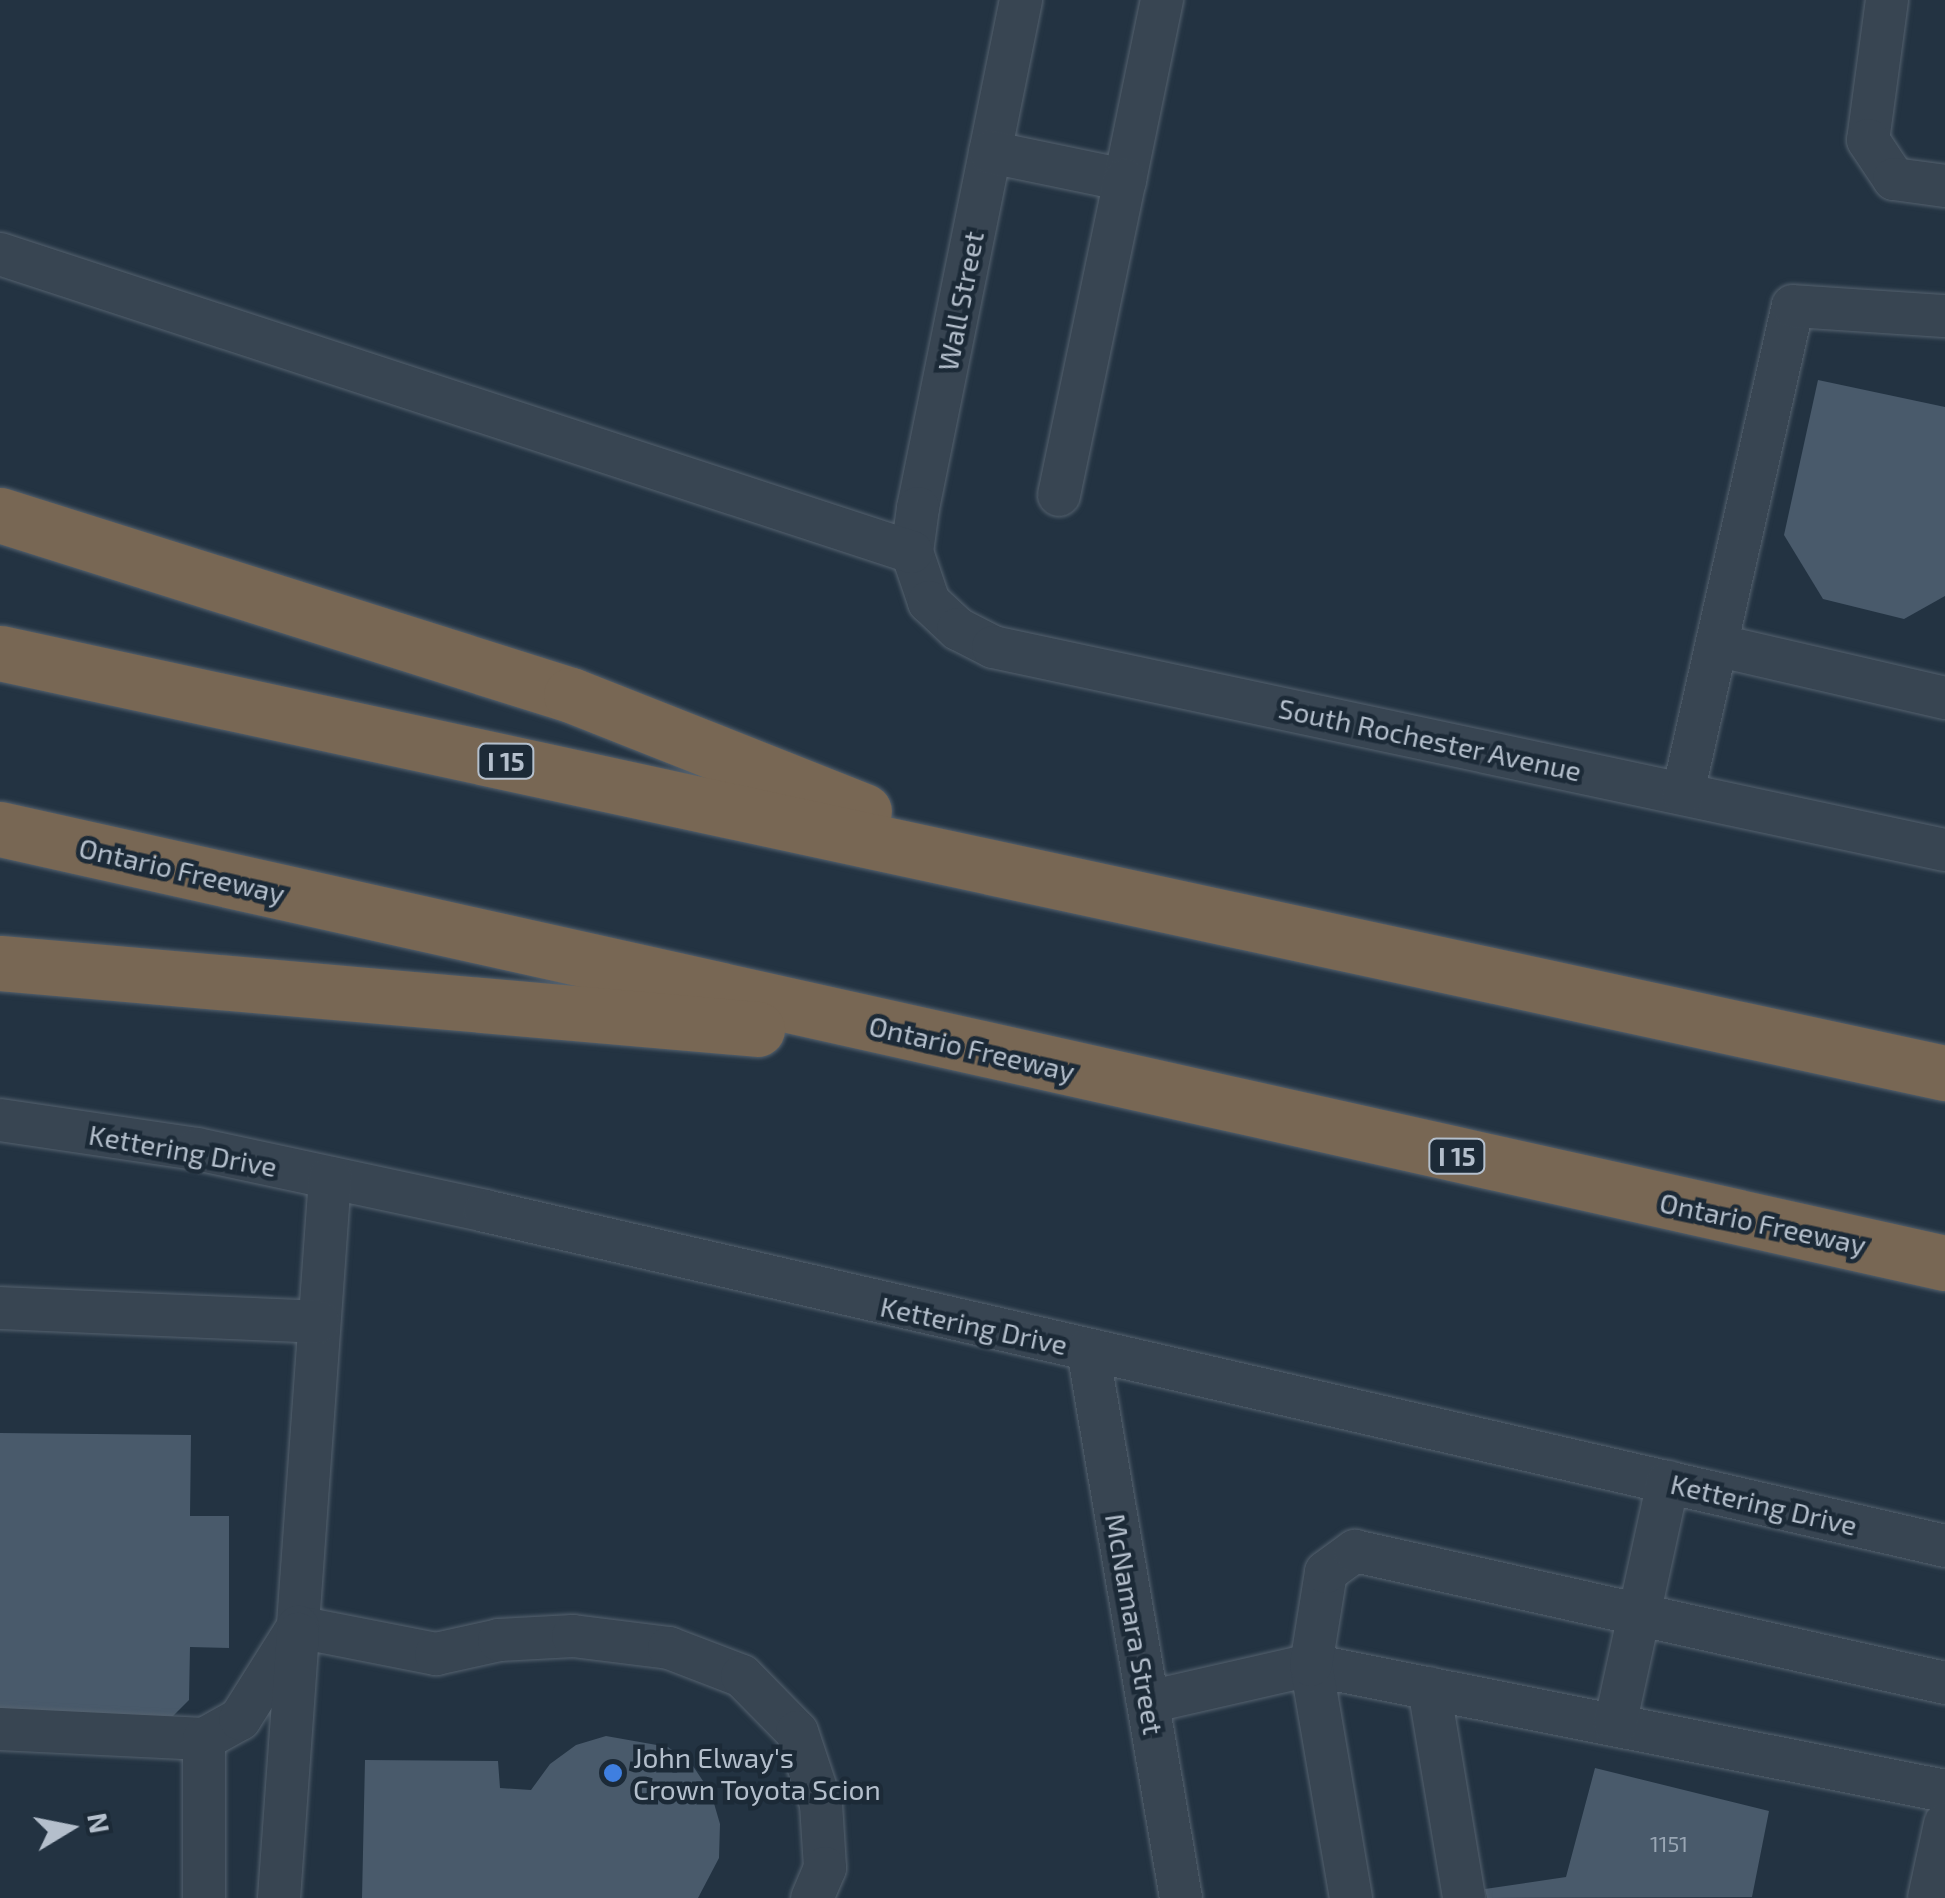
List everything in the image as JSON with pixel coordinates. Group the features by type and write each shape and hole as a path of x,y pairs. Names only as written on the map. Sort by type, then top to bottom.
{"highway":[{"path":"0,515 572,695 1011,869"},
{"name":"I 15","path":"0,654 1011,869 1945,1074"},
{"name":"Ontario Freeway","path":"0,829 1945,1263"},
{"path":"0,963 969,1048"}],"street":[{"name":"Wall Street","path":"929,602 912,552 1021,0"},
{"path":"1059,495 1162,0"},
{"path":"1887,0 1868,140 1894,179 1945,186"},
{"path":"990,152 1125,180"},
{"path":"0,254 912,552"},
{"path":"1683,793 1720,646 1793,306 1945,316"},
{"name":"South Rochester Avenue","path":"929,602 958,629 994,647 1945,850"},
{"path":"1720,646 1945,698"},
{"name":"Kettering Drive","path":"0,1120 330,1178 1945,1546"},
{"path":"278,1898 330,1178"},
{"path":"0,1308 319,1322"},
{"name":"McNamara Street","path":"1088,1350 1181,1898"},
{"path":"1615,1725 1668,1482"},
{"path":"1351,1898 1311,1665 1326,1572 1355,1551 1945,1684"},
{"path":"0,1729 204,1739 240,1719 298,1627"},
{"path":"298,1627 436,1654 499,1640 573,1636 669,1648 742,1676 797,1732 820,1804 826,1868 812,1898"},
{"path":"1148,1702 1311,1665 1945,1791"},
{"path":"1429,1688 1464,1898"},
{"path":"204,1739 204,1898"},
{"path":"1929,1898 1945,1824"}],"building":[{"path":"1818,380 1945,407 1945,596 1904,619 1823,599 1784,535"},
{"path":"0,1433 191,1435 190,1516 229,1516 229,1648 190,1647 189,1700 173,1716 0,1714"},
{"path":"606,1736 668,1747 693,1766 711,1793 720,1824 719,1858 698,1898 362,1898 365,1760 498,1761 500,1788 531,1790 550,1764 576,1745"},
{"path":"1595,1768 1769,1811 1752,1897 1487,1898 1485,1889 1566,1877"}],"place":[{"name":"John Elway's Crown Toyota Scion","path":"613,1773"}]}
